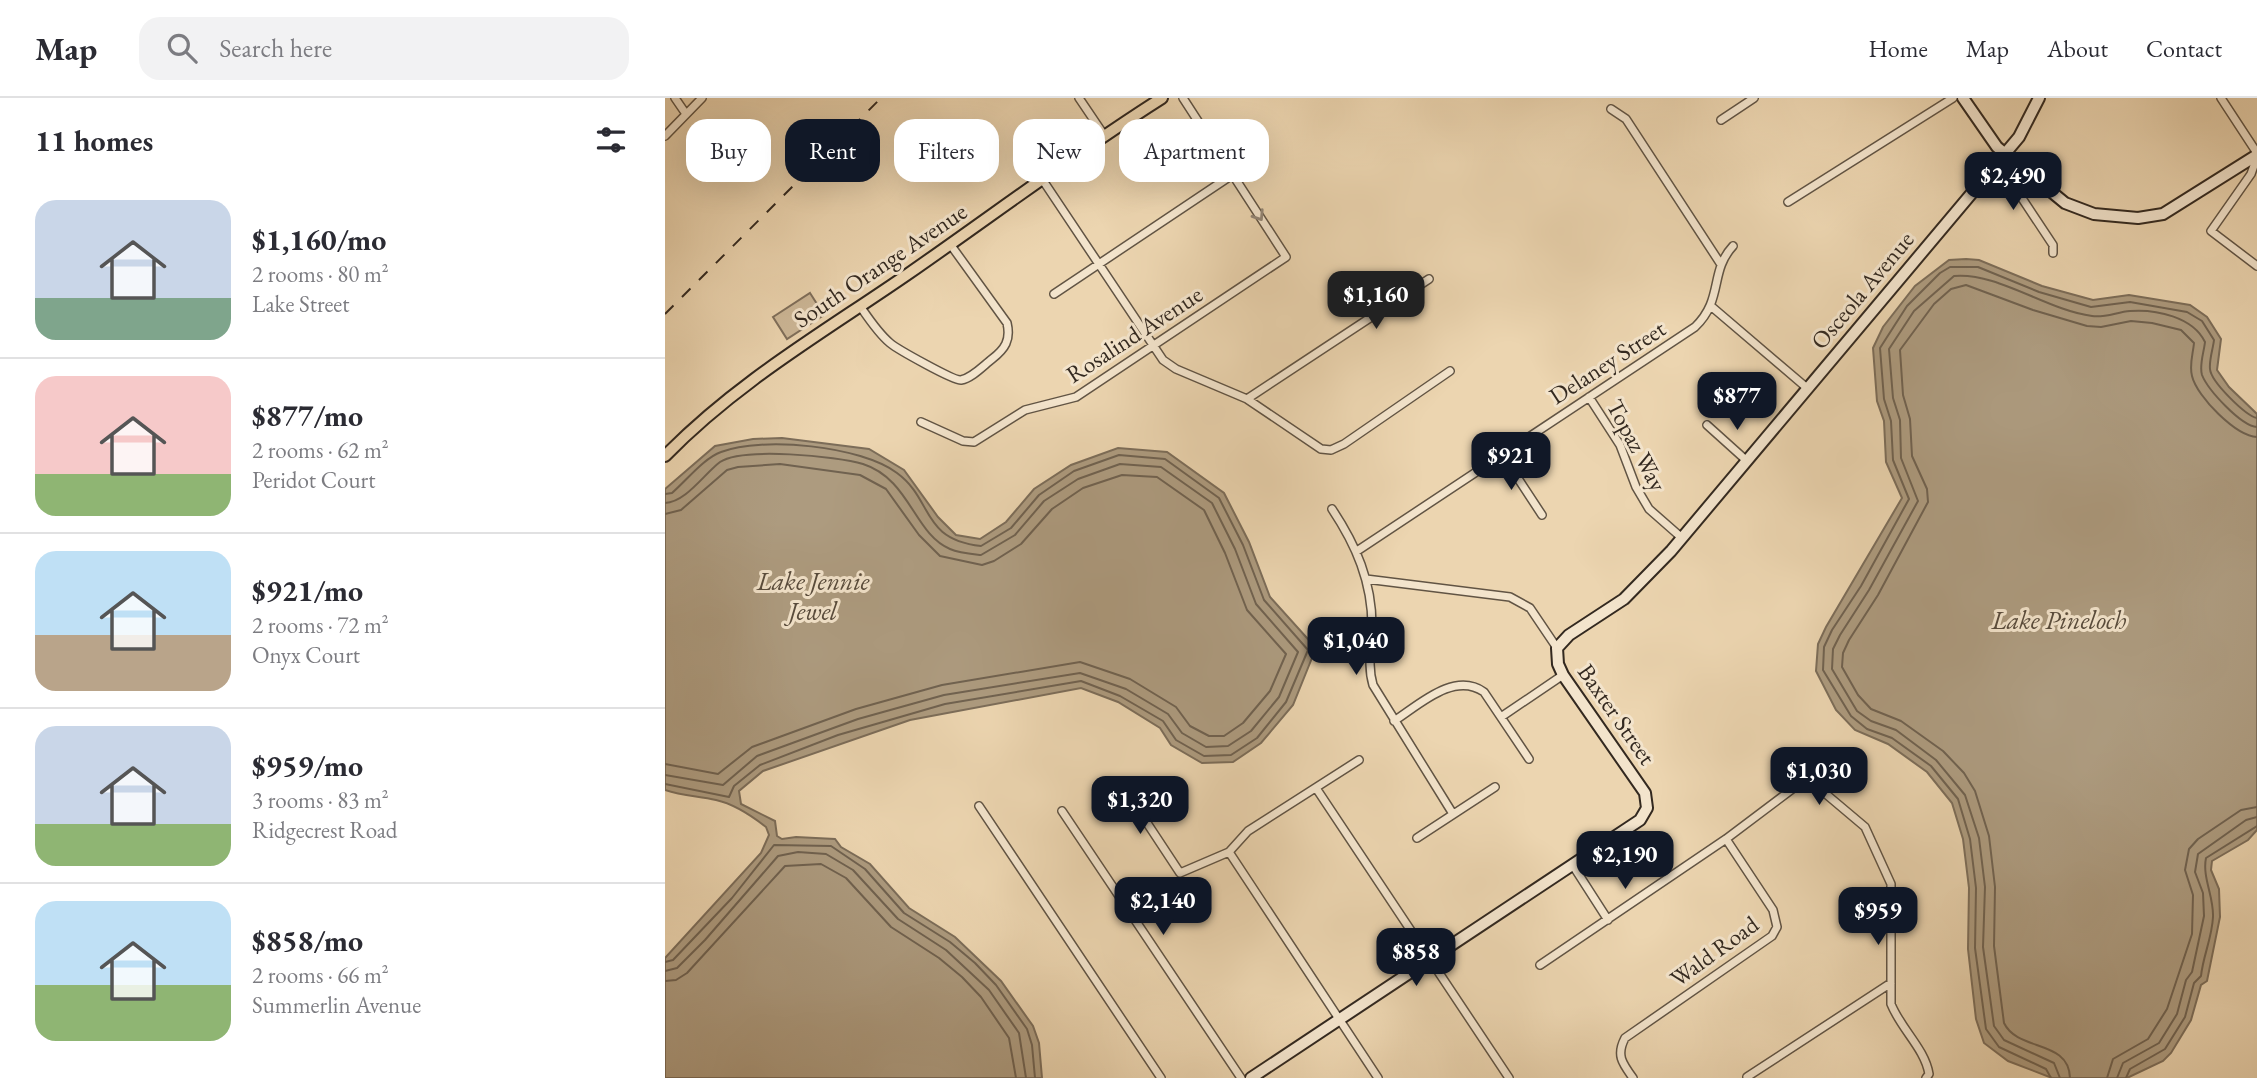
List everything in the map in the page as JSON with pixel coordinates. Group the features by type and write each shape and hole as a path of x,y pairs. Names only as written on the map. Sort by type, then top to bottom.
{"main road":[{"name":"South Orange Avenue","path":"1105,134 1163,98"},
{"name":"South Orange Avenue","path":"665,456 738,389 1038,182"}],"street":[{"path":"675,98 686,114"},
{"path":"665,136 702,98"},
{"path":"1079,98 1093,119"},
{"path":"1183,98 1196,119"},
{"path":"1721,120 1754,98"},
{"path":"1788,202 1953,98"},
{"path":"1963,98 1994,144 2053,245 2053,253"},
{"name":"Osceola Avenue","path":"1557,648 1569,635 1637,587 1682,538 2024,131 2039,98"},
{"path":"2221,98 2257,155 2251,174 2211,231 2257,267"},
{"path":"1611,109 1626,119 1720,264"},
{"path":"2002,158 2057,197 2087,213 2138,218 2157,216 2178,207 2257,155"},
{"path":"1044,182 1152,347 1176,369 1247,399 1326,451 1338,448 1450,371"},
{"path":"1054,294 1221,182"},
{"name":"Rosalind Avenue","path":"921,422 963,441 974,442 1025,410 1076,397 1286,257 1237,182"},
{"path":"860,306 882,335 900,350 918,357 948,378 961,380 971,376 1006,346 1009,330 1007,323 950,244"},
{"path":"1734,246 1720,264 1712,307 1807,388"},
{"path":"1247,399 1429,279"},
{"name":"Delaney Street","path":"1357,551 1695,327 1712,307"},
{"name":"Topaz Way","path":"1589,397 1620,445 1636,487 1649,509 1682,538"},
{"path":"1707,425 1747,461"},
{"path":"1503,454 1542,515"},
{"path":"1332,509 1357,551 1366,579 1372,609 1369,671 1377,695 1453,814"},
{"name":"Baxter Street","path":"1366,579 1510,597 1530,608 1557,648 1558,664 1563,675 1640,785 1647,808 1640,820 1572,864"},
{"path":"1501,717 1563,675"},
{"path":"1394,721 1442,690 1458,685 1474,685 1483,692 1529,759"},
{"path":"1122,785 1180,873 1229,852 1248,831 1359,760"},
{"path":"1540,965 1726,839 1795,787 1805,783 1814,785 1865,827 1879,851 1891,884 1891,1004 1898,1021 1927,1065 1928,1076"},
{"path":"1417,838 1495,787"},
{"path":"1316,788 1509,1078"},
{"path":"979,806 1161,1078"},
{"path":"1062,811 1241,1078"},
{"name":"Wald Road","path":"1633,1078 1620,1060 1619,1050 1625,1038 1772,936 1777,926 1773,909 1726,839"},
{"path":"1229,852 1378,1078"},
{"path":"1251,1078 1572,864 1608,920"},
{"path":"1747,1077 1891,983"}],"shaded area":[{"path":"810,293 824,315 787,339 773,317"}],"water":[{"name":"Lake Pineloch","path":"1949,260 1979,260 2042,286 2093,300 2129,295 2190,305 2207,317 2221,339 2217,370 2229,387 2257,414 2257,830 2248,840 2212,861 2211,870 2219,889 2220,917 2207,981 2201,985 2191,1020 2163,1061 2127,1078 2052,1078 2008,1061 1984,1043 1976,1019 1968,949 1969,888 1963,839 1952,803 1927,772 1888,744 1855,730 1836,710 1816,671 1818,644 1826,627 1902,498 1886,462 1884,421 1877,401 1873,348 1883,327 1915,286"},
{"name":"Lake Jennie Jewel","path":"782,438 869,449 904,470 938,517 956,535 980,539 1006,522 1034,489 1071,465 1118,448 1167,452 1224,493 1249,542 1270,597 1316,648 1293,705 1261,743 1233,762 1202,763 1171,745 1160,728 1118,702 1081,688 910,720 763,771 739,791 741,804 775,821 777,836 782,839 835,839 841,847 870,864 909,908 955,937 1001,981 1033,1026 1039,1043 1042,1078 665,1078 665,958 761,853 769,835 766,827 729,804 665,790 665,489 715,446 753,439"}],"railway":[{"path":"665,314 881,98"}]}
